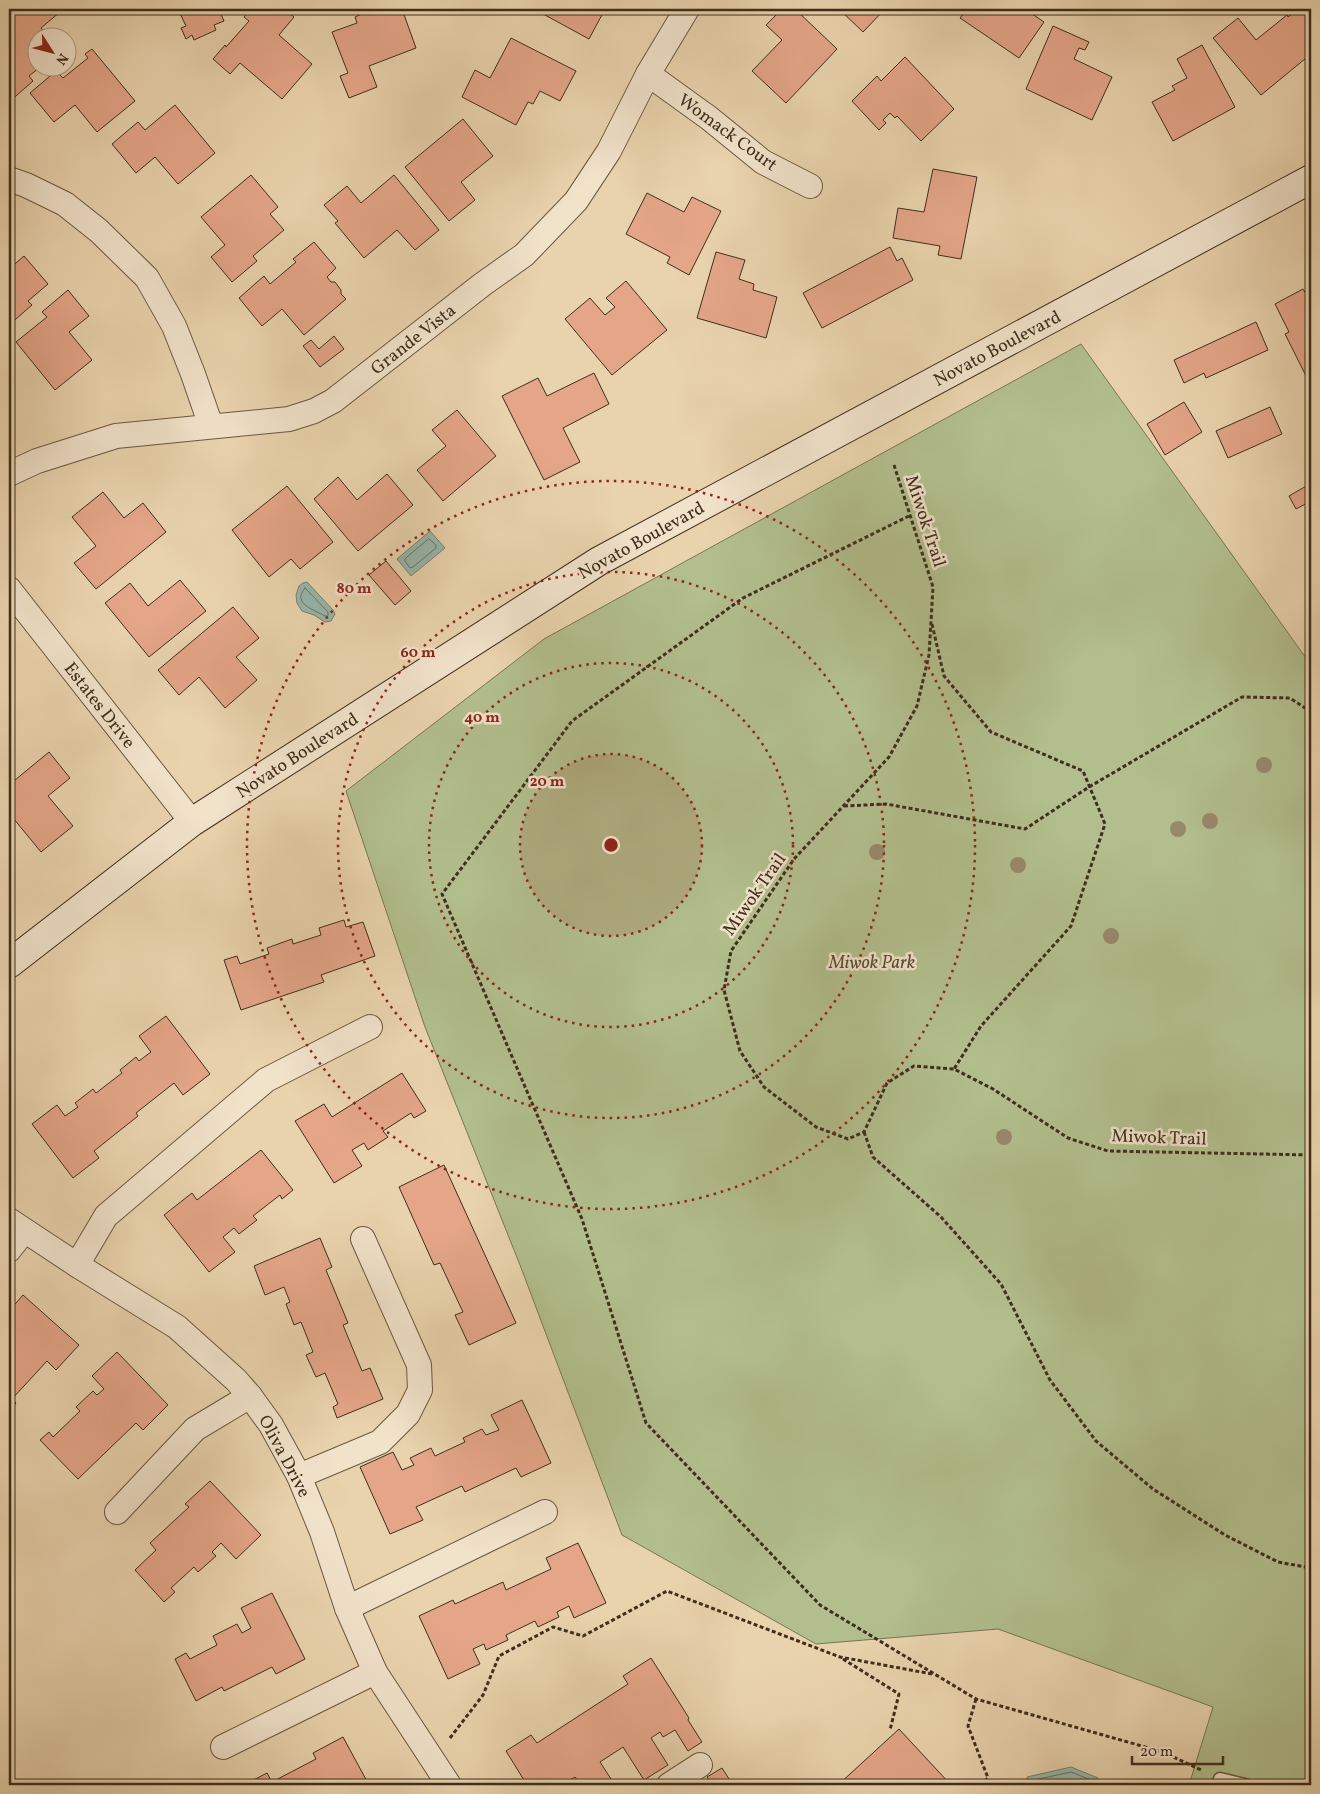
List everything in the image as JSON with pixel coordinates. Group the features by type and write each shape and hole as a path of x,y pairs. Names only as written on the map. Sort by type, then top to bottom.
{"main road":[{"name":"Novato Boulevard","path":"9,964 192,822 599,561 1311,179"}],"street":[{"name":"Grande Vista","path":"9,474 37,460 116,436 288,419 314,411 333,401 483,284 524,255 576,201 609,151 648,74 687,9"},
{"name":"Womack Court","path":"648,74 709,118 763,162 810,186"},
{"path":"9,179 65,204 99,231 147,278 174,326 193,374 210,426"},
{"name":"Estates Drive","path":"9,589 192,822"},
{"path":"77,1265 106,1216 266,1080 370,1027"},
{"path":"9,1250 16,1226"},
{"name":"Oliva Drive","path":"16,1226 177,1327 236,1380 250,1396 270,1425 299,1476 322,1532 347,1608 375,1672 449,1785"},
{"path":"299,1476 380,1442 408,1414 420,1390 419,1365 363,1239"},
{"path":"117,1512 195,1429 250,1396"},
{"path":"347,1608 545,1512"},
{"path":"223,1747 375,1672"},
{"path":"669,1785 700,1764"}],"lane":[{"path":"1220,1779 1245,1785"}],"path":[{"name":"Miwok Trail","path":"894,465 933,588 929,655 917,706 889,757 794,859 731,951 724,990 740,1051 764,1087 816,1127 848,1139 864,1132 887,1083 914,1066 954,1069 993,1089 1068,1138 1108,1151 1311,1155"},
{"path":"909,516 743,598 572,721 442,894 582,1219 646,1423 820,1605 976,1699 1163,1752 1220,1779"},
{"path":"931,620 944,676 991,732 1083,771 1105,824 1071,926 981,1026 954,1069"},
{"path":"844,806 886,804 1025,830 1090,787 1242,697 1290,698 1311,712"},
{"path":"864,1132 874,1157 941,1217 1001,1284 1050,1380 1096,1441 1153,1489 1225,1534 1278,1562 1311,1568"},
{"path":"432,1761 483,1695 500,1656 553,1627 583,1636 667,1590 840,1657 899,1694 890,1730"},
{"path":"840,1657 935,1674"},
{"path":"976,1699 968,1726 988,1778 980,1785"}],"green space":[{"name":"Miwok Park","path":"1081,344 1311,665 1311,1785 1189,1785 1213,1707 998,1629 816,1644 622,1535 520,1265 425,1027 346,791 544,639"}],"water":[{"path":"430,531 445,548 411,576 397,559"},
{"path":"307,582 333,610 335,614 331,621 325,622 314,615 302,611 297,603 296,595 299,586"},
{"path":"1071,1767 1098,1778 1096,1785 1028,1785 1027,1777"}],"building":[{"path":"11,9 57,9 60,12 41,28 28,28 28,78 33,81 9,102 9,11"},
{"path":"178,9 229,9 220,12 224,21 214,25 216,30 194,40 192,35 186,39 181,28 186,26"},
{"path":"251,9 284,9 294,17 279,35 312,64 282,99 240,63 230,74 213,59 249,21 244,17"},
{"path":"365,9 402,9 416,48 369,66 377,87 349,98 340,76 348,73 332,32 357,23 355,17 366,12"},
{"path":"534,9 600,9 604,11 589,39"},
{"path":"782,9 795,9 837,49 786,103 752,71 782,40 766,25"},
{"path":"839,9 885,9 863,32"},
{"path":"967,9 1025,9 1044,22 1019,58 960,18"},
{"path":"1297,9 1311,9 1311,54 1261,95 1213,38 1238,18 1256,40"},
{"path":"1053,26 1089,42 1085,50 1079,48 1074,59 1112,77 1092,120 1026,89"},
{"path":"511,38 576,71 560,101 540,91 533,104 528,102 516,125 462,97 475,70 490,78"},
{"path":"1202,45 1235,107 1173,141 1152,102 1175,90 1172,86 1187,78 1177,59"},
{"path":"92,49 135,101 97,132 75,105 54,122 30,93 48,78 78,78 78,66 88,58 85,54"},
{"path":"905,57 954,109 921,141 897,116 895,118 890,113 883,120 886,123 879,130 852,101 877,76 881,81"},
{"path":"175,105 215,153 178,184 155,157 136,173 112,144 138,122 145,130"},
{"path":"463,119 493,156 461,182 475,200 449,221 405,167"},
{"path":"933,169 977,177 961,259 938,255 940,246 893,238 898,208 924,212"},
{"path":"251,175 278,207 270,214 284,230 253,256 257,261 232,282 211,257 225,245 201,217"},
{"path":"394,175 439,230 415,250 397,230 364,258 335,223 338,221 324,205 347,186 361,203"},
{"path":"647,193 684,212 692,197 721,211 689,275 667,263 670,257 626,234"},
{"path":"314,242 336,268 327,277 331,282 335,282 346,299 304,335 282,309 262,326 239,298 264,276 270,284 296,262 293,259"},
{"path":"890,247 897,261 902,258 913,280 822,328 803,293"},
{"path":"716,252 745,260 739,279 754,284 753,290 777,297 766,338 697,318"},
{"path":"24,256 48,284 28,301 32,305 9,325 9,269"},
{"path":"626,281 667,330 612,375 565,319 590,298 605,315 615,307 606,298"},
{"path":"1303,289 1306,294 1311,291 1311,374 1306,376 1285,334 1289,332 1275,304"},
{"path":"68,290 89,316 69,332 92,360 55,390 16,342 47,317 42,312"},
{"path":"1256,322 1268,350 1206,378 1204,373 1184,383 1174,360"},
{"path":"334,336 344,349 320,367 303,346 311,340 319,349"},
{"path":"594,373 609,404 563,428 580,462 544,480 502,396 538,378 547,396"},
{"path":"1184,402 1202,432 1165,455 1147,424"},
{"path":"1270,407 1282,434 1228,458 1216,431"},
{"path":"457,410 496,456 443,501 417,470 446,446 432,430"},
{"path":"387,474 413,505 358,551 314,499 338,477 357,500"},
{"path":"1308,485 1311,491 1311,501 1296,509 1289,496"},
{"path":"287,486 333,542 300,569 291,559 269,577 232,530"},
{"path":"103,492 124,518 143,503 166,532 96,589 74,563 96,546 72,517"},
{"path":"386,561 411,591 395,605 369,575"},
{"path":"180,580 206,611 149,657 105,603 130,583 148,606"},
{"path":"233,607 259,638 236,657 257,680 225,708 199,677 179,695 158,670"},
{"path":"49,752 70,778 48,796 73,826 41,852 9,813 9,785"},
{"path":"344,920 346,927 363,922 375,956 321,975 324,982 241,1010 224,960 237,956 240,964 269,954 267,948 292,939 293,944 321,935 319,928"},
{"path":"166,1016 210,1074 183,1095 174,1083 136,1113 138,1116 94,1151 99,1158 73,1178 32,1124 57,1105 65,1116 78,1107 75,1103 93,1089 96,1093 122,1073 120,1070 136,1057 139,1061 151,1052 139,1036"},
{"path":"402,1073 426,1111 414,1118 411,1113 383,1131 388,1137 368,1150 364,1143 352,1150 362,1166 334,1183 295,1121 324,1104 332,1117"},
{"path":"261,1150 293,1190 282,1199 280,1195 253,1216 257,1220 239,1234 234,1228 223,1237 235,1252 209,1272 164,1215 192,1193 197,1200"},
{"path":"444,1165 516,1323 469,1345 455,1315 463,1312 440,1263 434,1265 399,1187"},
{"path":"320,1238 332,1267 326,1270 348,1323 343,1325 362,1371 370,1368 383,1399 337,1418 333,1407 338,1404 325,1373 316,1377 306,1355 313,1352 301,1322 294,1325 286,1304 290,1302 284,1287 265,1295 254,1266"},
{"path":"23,1295 79,1345 56,1370 47,1361 12,1399 16,1403 9,1412 9,1311"},
{"path":"117,1352 168,1405 143,1430 136,1423 78,1479 40,1440 49,1432 53,1437 80,1411 76,1407 93,1391 97,1395 104,1389 92,1376"},
{"path":"522,1400 551,1463 521,1477 516,1468 465,1492 462,1486 416,1507 423,1520 390,1534 360,1467 393,1452 402,1470 414,1465 410,1458 431,1448 435,1456 465,1442 463,1438 482,1429 486,1435 499,1430 491,1415"},
{"path":"210,1481 261,1535 236,1559 221,1543 212,1552 216,1556 198,1572 194,1567 171,1588 175,1592 164,1602 135,1570 156,1550 150,1543 189,1507 185,1504"},
{"path":"578,1543 606,1603 574,1618 569,1606 557,1612 559,1617 538,1627 535,1621 506,1635 508,1640 486,1650 484,1644 473,1649 480,1664 448,1679 419,1616 453,1600 455,1604 503,1582 506,1590 551,1569 546,1558"},
{"path":"272,1593 305,1659 276,1674 272,1667 224,1691 222,1687 196,1701 175,1659 186,1653 190,1659 217,1645 213,1636 237,1624 242,1633 251,1628 241,1608"},
{"path":"651,1658 702,1742 688,1751 675,1730 663,1737 660,1732 651,1738 668,1765 644,1780 623,1747 600,1762 615,1785 580,1785 575,1777 565,1785 527,1785 506,1751 531,1735 537,1743 628,1684 623,1676"},
{"path":"899,1729 951,1785 838,1785"},
{"path":"343,1737 369,1785 244,1785 267,1773 272,1782 316,1759 313,1753"},
{"path":"722,1768 733,1785 713,1785 707,1777"}]}
